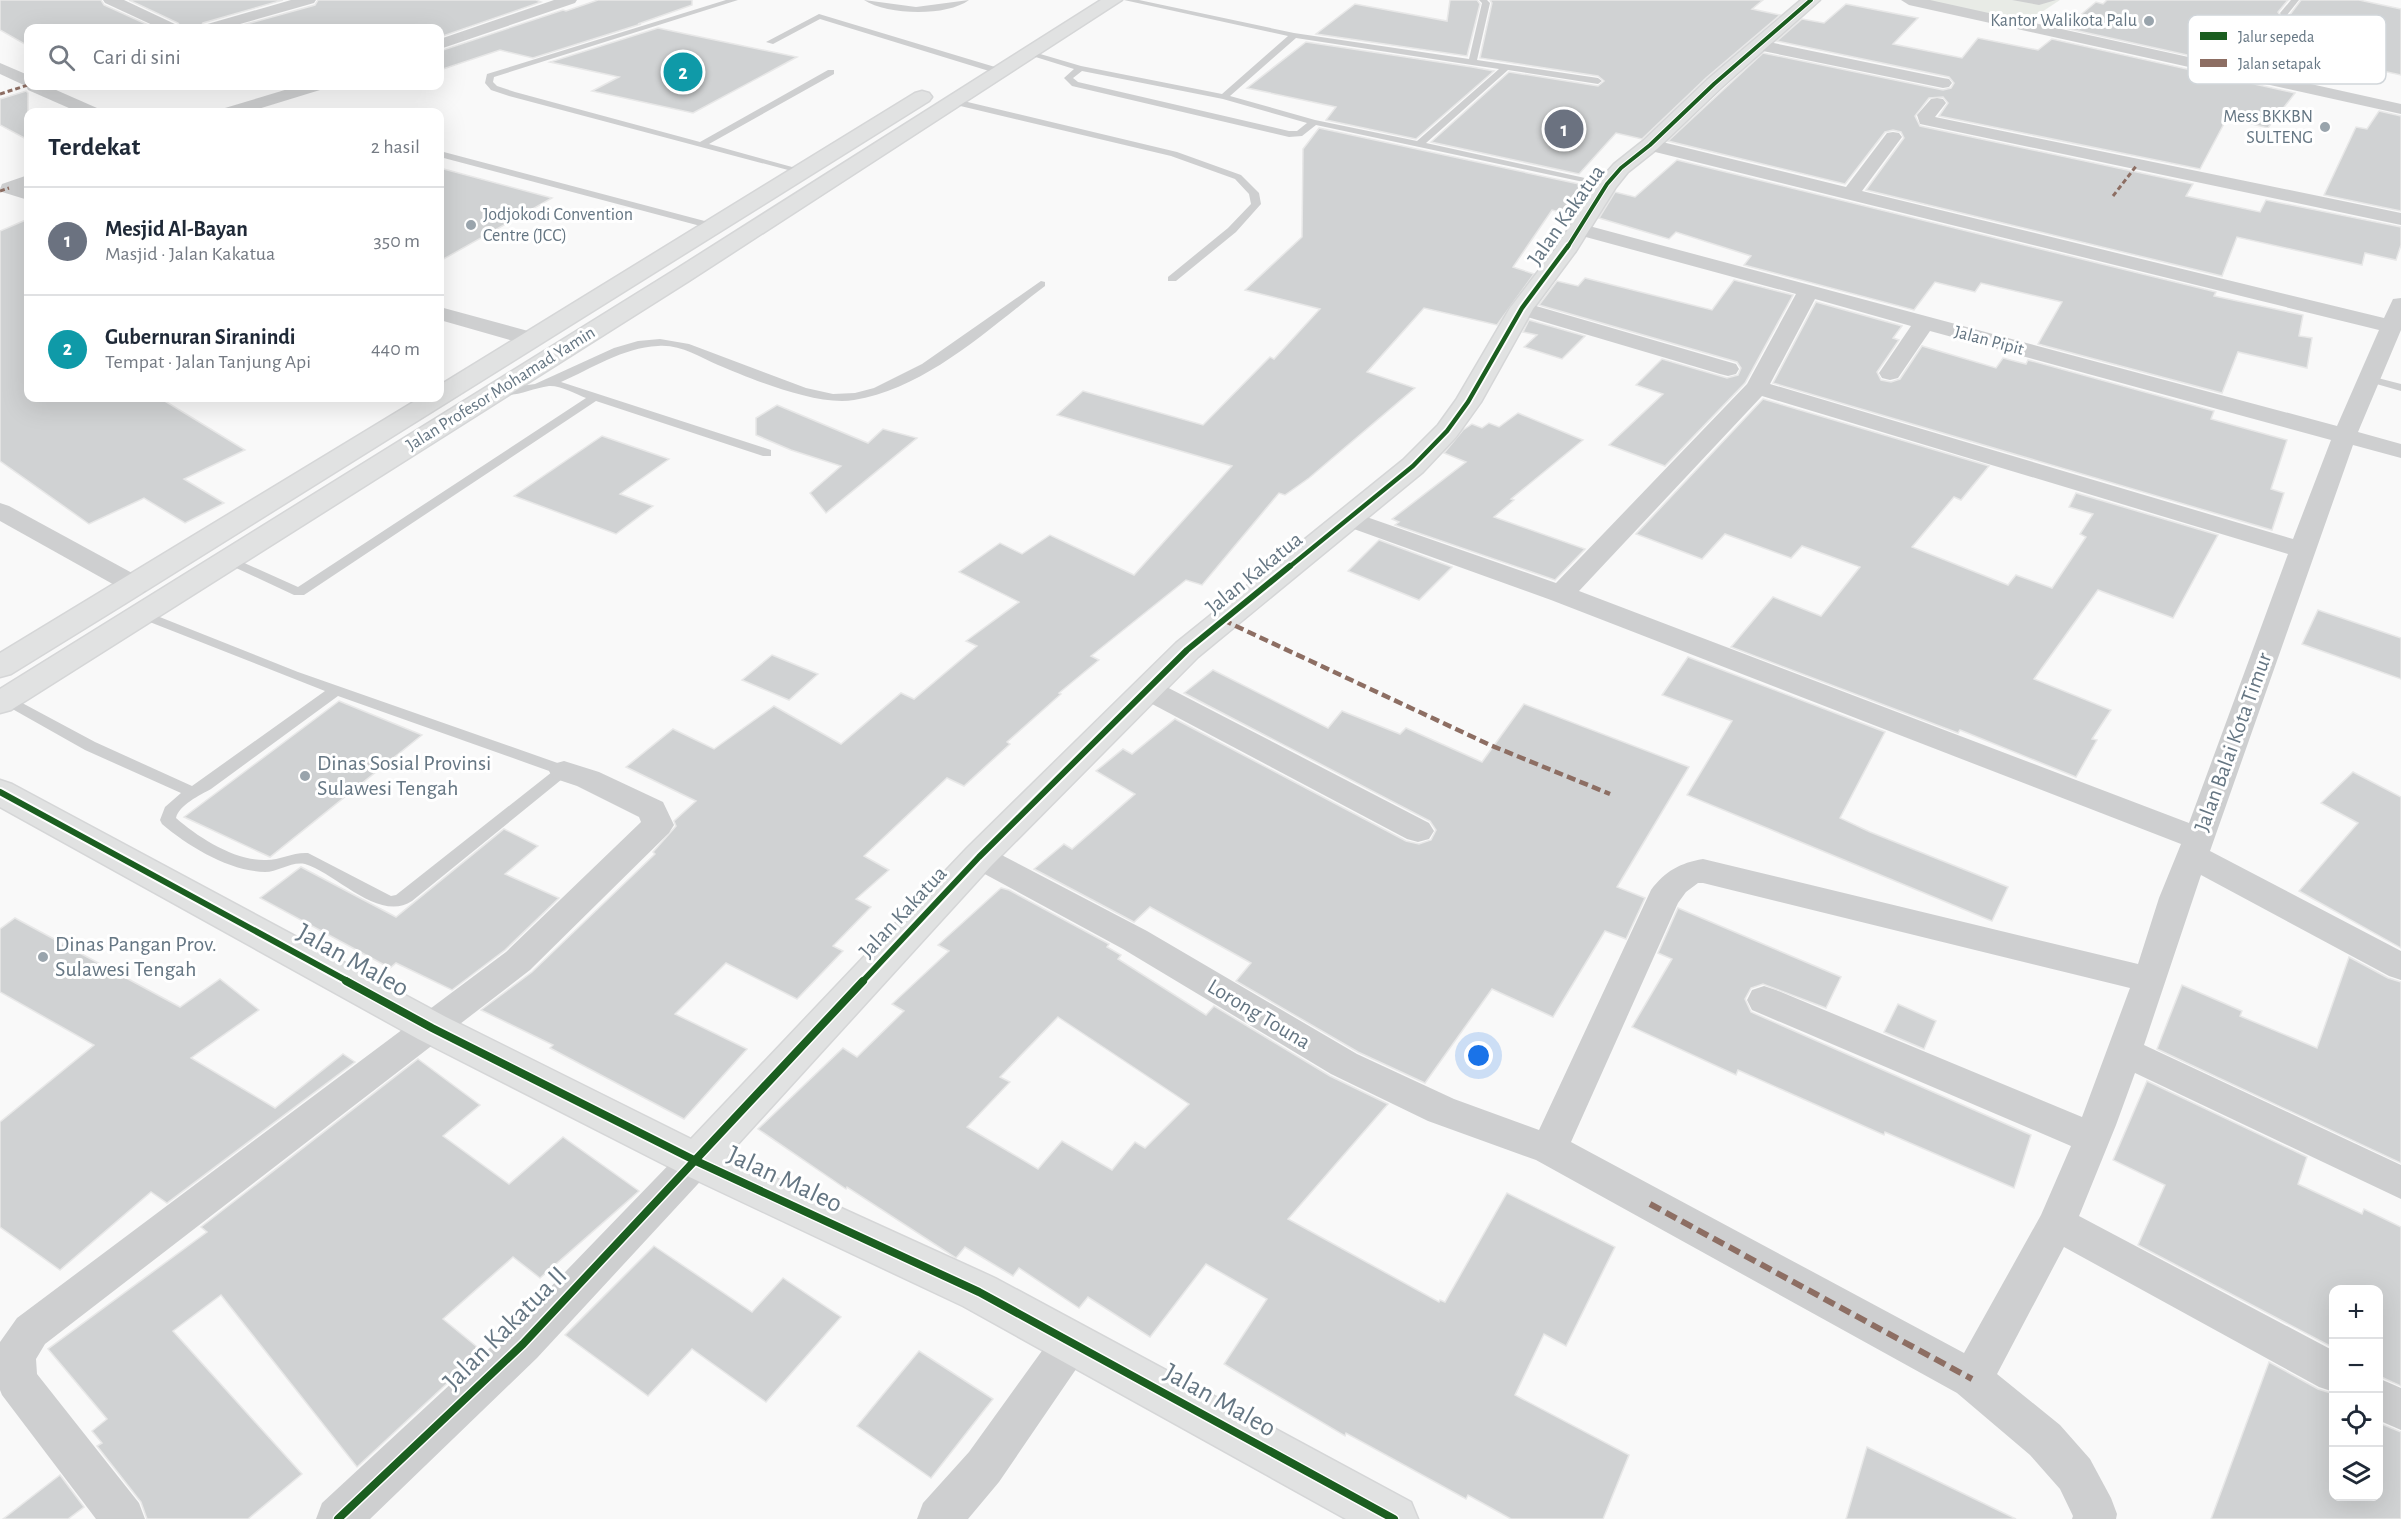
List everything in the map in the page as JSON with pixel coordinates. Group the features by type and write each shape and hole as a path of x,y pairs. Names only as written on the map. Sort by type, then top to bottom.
{"main road":[{"name":"Jalan Profesor Mohamad Yamin","path":"444,395 712,226 1080,0"},
{"name":"Jalan Profesor Mohamad Yamin","path":"3,702 1113,0"},
{"name":"Jalan Kakatua","path":"696,1161 979,857 1187,650 1413,466 1447,431 1479,385 1522,308 1565,251 1607,184 1621,168 1650,145 1811,0"},
{"path":"800,172 833,179"},
{"name":"Jalan Profesor Mohamad Yamin","path":"0,667 136,586 433,402"},
{"name":"Jalan Maleo","path":"0,792 432,1028 696,1161 979,1292 1394,1519"}],"street":[{"path":"111,0 162,24"},
{"path":"224,24 308,0"},
{"path":"444,43 569,0"},
{"path":"1909,0 2188,62"},
{"path":"1759,45 1943,83"},
{"path":"0,68 24,80"},
{"path":"2288,84 2401,109"},
{"path":"44,90 82,108"},
{"path":"242,108 293,90"},
{"path":"1937,103 1926,114 1926,120 1929,122 2401,219"},
{"path":"1851,194 1893,137"},
{"path":"1650,145 1851,194 2396,315"},
{"path":"24,182 9,188 24,193"},
{"name":"Jalan Pipit","path":"1578,229 1923,324 2401,451"},
{"path":"1561,594 1757,387 1808,292"},
{"path":"1522,308 1728,369"},
{"path":"444,314 531,339"},
{"name":"Jalan Balai Kota Timur","path":"1972,1379 2057,1223 2092,1138 2150,980 2175,898 2196,848 2332,466 2396,315"},
{"path":"1890,373 1923,324"},
{"path":"1757,387 2302,550"},
{"path":"0,511 136,586"},
{"path":"1349,519 1561,594 2196,848 2401,968"},
{"path":"1147,689 1418,831"},
{"path":"123,1519 17,1381 15,1355 31,1331 518,961 658,825 652,810 588,779 564,771"},
{"name":"Lorong Touna","path":"979,857 1135,940 1363,1073 1441,1110 1549,1149 1972,1379 2045,1440 2075,1474 2095,1514 2094,1519"},
{"path":"1549,1149 1663,899 1673,883 1687,873 1703,871 2150,980"},
{"path":"1764,1000 2092,1138"},
{"path":"2124,1052 2401,1183"},
{"name":"Jalan Kakatua II","path":"338,1519 523,1344 696,1161"},
{"path":"2057,1223 2329,1370"},
{"path":"939,1519 984,1467 1071,1342"},
{"path":"2383,1400 2401,1410"}],"lane":[{"path":"734,0 490,76 489,83 494,88 800,172"},
{"path":"868,0 894,8 916,9 950,6 965,0"},
{"path":"1128,0 1294,35 1598,81"},
{"path":"1472,62 1486,3 1483,0"},
{"path":"2016,0 2039,3 2052,0"},
{"path":"2284,13 2295,0"},
{"path":"770,42 819,16 974,66 1002,72"},
{"path":"1224,97 1294,35"},
{"path":"1030,54 1080,68 1224,97 1314,122 1607,184"},
{"path":"1420,143 1506,67"},
{"path":"1080,68 1068,78 1075,84 1290,134 1299,134 1314,122"},
{"path":"703,144 831,72"},
{"path":"955,102 1174,154 1238,177 1254,193 1256,204 1232,230 1172,279"},
{"path":"444,155 712,226"},
{"path":"496,392 533,390 629,346 660,342 688,347 810,394 853,397 883,390 924,368 1041,284"},
{"path":"2370,378 2401,388"},
{"path":"550,381 767,453"},
{"path":"226,560 299,592 596,396"},
{"path":"142,614 336,690 564,771"},
{"path":"336,690 216,778 192,792 170,812 168,819 178,830 228,858 266,867 297,858 308,859 389,902 399,901 564,771"},
{"path":"3,702 90,746 192,792"}],"shaded area":[{"path":"1905,0 2060,0 2022,25"}],"building":[{"path":"0,0 101,0 104,5 146,24 24,24 24,44 0,30"},
{"path":"129,0 283,0 202,24 178,23"},
{"path":"318,0 536,0 541,2 444,36 444,24 246,24 315,5"},
{"path":"598,0 692,0 692,5 638,24 641,24 533,58 500,50 444,69 444,50 563,10"},
{"path":"1450,0 1477,0 1480,4 1467,56 1316,34 1355,4 1447,21"},
{"path":"1490,0 1763,0 1752,9 1780,15 1706,78 1642,139 1616,133 1579,174 1431,142 1509,72 1598,86 1604,81 1598,76 1480,58 1492,3"},
{"path":"2107,0 2288,0 2278,12 2280,15 2188,15 2188,55 2065,28 2096,2 2103,4"},
{"path":"2301,0 2359,0 2401,9 2401,75 2386,72 2386,15 2290,15"},
{"path":"1846,4 1918,18 1893,44 1962,58 1978,38 2038,50 2052,39 2188,69 2188,84 2254,84 2295,93 2268,128 2227,118 2200,169 1939,116 1948,103 1943,97 1929,98 1915,116 1920,126 2193,184 2186,196 2260,212 2266,200 2401,227 2401,245 2396,260 2365,253 2362,265 2237,237 2222,276 1866,190 1904,138 1901,132 1893,130 1885,132 1845,184 1668,141 1763,53 1943,90 1951,88 1954,83 1949,77 1777,41 1802,19 1824,23"},
{"path":"658,28 797,57 693,113 592,91 619,77 550,62"},
{"path":"1306,42 1494,71 1416,139 1326,120 1336,107 1247,88"},
{"path":"26,91 28,93 28,108 24,108 24,138 0,125 0,99"},
{"path":"2379,111 2401,116 2401,211 2324,195 2356,127 2367,129"},
{"path":"1319,128 1593,187 1577,211 1565,207 1560,212 1552,210 1513,267 1534,274 1497,325 1424,308 1367,372 1415,388 1309,478 1285,495 1279,493 1202,585 1186,580 1091,656 1099,660 1059,693 1061,694 1007,742 1010,744 964,786 947,778 864,856 889,870 856,899 871,907 833,946 843,951 797,999 726,963 675,1014 747,1049 684,1119 550,1048 553,1045 481,1010 532,972 655,854 653,852 676,826 674,821 696,801 626,767 673,729 714,749 774,706 841,744 901,693 914,699 977,646 966,641 1019,602 959,572 1000,543 1022,554 1050,535 1134,575 1232,466 1057,415 1083,391 1203,425 1270,357 1274,359 1320,309 1245,290 1302,237 1303,149"},
{"path":"1677,160 2216,292 2214,296 2303,315 2299,336 2312,338 2307,368 2238,352 2222,393 2038,344 2062,302 1981,283 1975,292 1935,282 1914,310 1744,265 1751,256 1676,232 1669,239 1599,218 1615,192 1635,197"},
{"name":"Jodjokodi Convention Centre (JCC)","path":"444,169 552,198 444,259"},
{"path":"24,221 24,402 167,402 245,450 184,479 224,503 185,523 144,498 89,524 0,461 0,231"},
{"path":"1585,278 1712,310 1734,280 1793,295 1745,383 1665,466 1609,445 1663,394 1636,385 1662,359 1727,378 1738,375 1741,368 1737,362 1539,305 1557,281 1578,286"},
{"path":"1816,302 1902,326 1893,338 1899,340 1877,372 1881,380 1891,382 1900,379 1922,346 1996,368 2003,358 2026,364 2028,360 2214,411 2211,419 2287,440 2271,489 2284,493 2272,530 1773,383"},
{"path":"1529,320 1585,336 1562,359 1524,347 1537,335 1523,332"},
{"path":"1763,399 1989,466 1961,500 1954,497 1912,547 2008,585 2016,575 2052,588 2086,537 2080,534 2093,514 2069,507 2076,493 2218,535 2173,618 2098,590 2034,679 2111,710 2092,739 2097,740 2076,777 1960,730 1958,733 1731,647 1773,597 1821,616 1860,567 1802,546 1791,558 1725,534 1702,559 1636,534"},
{"path":"777,405 868,443 883,429 917,438 826,513 810,493 841,466 791,450 756,435 756,418"},
{"path":"1518,413 1583,440 1511,499 1514,500 1494,517 1585,549 1555,580 1395,525 1399,522 1392,519 1466,462 1444,453 1463,430 1472,424 1482,428 1489,423 1499,427"},
{"path":"602,436 669,459 620,494 653,506 616,534 514,496"},
{"path":"1379,540 1452,567 1419,600 1348,571"},
{"path":"2318,610 2401,638 2401,679 2302,644"},
{"path":"772,655 818,674 789,700 742,680"},
{"path":"1688,657 1885,732 1840,818 2008,887 1992,921 1687,795 1732,721 1662,695"},
{"path":"1213,670 1328,728 1342,711 1400,734 1406,728 1482,762 1524,704 1689,767 1617,887 1645,898 1626,939 1605,931 1553,1017 1492,989 1425,1083 1358,1052 1236,981 1251,963 1150,907 1134,922 1034,869 1064,844 1072,849 1135,794 1096,771 1123,749 1132,754 1175,719 1406,841 1419,844 1431,840 1436,830 1430,821 1184,693"},
{"name":"Dinas Sosial Provinsi Sulawesi Tengah","path":"339,701 422,735 270,857 184,817"},
{"path":"2353,772 2401,797 2401,948 2299,891 2358,823 2321,803"},
{"path":"504,829 538,846 505,874 559,898 505,950 452,990 396,963 390,968 260,898 301,867 396,917"},
{"path":"1001,888 1009,890 1109,944 1107,947 1121,955 1118,959 1206,1015 1214,1006 1330,1076 1388,1104 1288,1219 1439,1302 1440,1300 1445,1302 1507,1193 1615,1247 1566,1346 1544,1334 1515,1395 1629,1455 1603,1519 1511,1519 1468,1495 1466,1499 1346,1433 1345,1436 1224,1364 1267,1299 1206,1264 1150,1337 1088,1297 1079,1308 1019,1268 1013,1276 965,1247 956,1258 847,1187 846,1189 758,1129 843,1048 857,1057 904,1011 892,1004 949,951 938,945","holes":["1058,1017 1189,1104 1145,1148 1135,1142 1112,1170 1062,1141 1038,1169 967,1127 1010,1082 1000,1077"]},
{"path":"1678,908 1841,977 1826,1008 1763,984 1751,988 1745,999 1751,1012 2031,1135 2014,1188 1885,1132 1884,1135 1738,1070 1736,1075 1632,1027 1672,959 1658,953"},
{"path":"15,918 180,1007 220,979 259,1010 191,1058 275,1108 343,1054 355,1062 167,1203 151,1192 60,1270 0,1227 0,1122 94,1045 0,992 0,929"},
{"path":"2349,957 2388,978 2401,982 2401,1163 2157,1049 2182,985 2242,1011 2240,1016 2317,1048"},
{"path":"1898,1004 1936,1021 1924,1049 1884,1032"},
{"path":"418,1059 480,1105 443,1136 509,1184 563,1137 639,1191 540,1278 513,1257 443,1319 482,1351 357,1467 221,1295 173,1331 302,1474 248,1519 147,1519 141,1502 97,1446 102,1443 92,1431 107,1419 48,1349 207,1232 201,1227"},
{"path":"2147,1081 2307,1157 2298,1184 2362,1214 2364,1209 2401,1227 2401,1386 2383,1378 2383,1285 2329,1285 2329,1345 2138,1245 2165,1185 2113,1160"},
{"path":"654,1246 752,1312 783,1278 841,1317 766,1402 692,1349 648,1396 565,1335"},
{"path":"919,1351 993,1399 931,1478 857,1426"},
{"path":"2269,1362 2318,1389 2329,1392 2329,1501 2383,1501 2383,1425 2401,1432 2401,1519 2211,1519"},
{"path":"1867,1447 2016,1519 1846,1519"},
{"path":"60,1475 84,1507 68,1519 3,1519"}],"marked path":[{"path":"0,94 24,86"},
{"path":"2113,196 2137,165"},
{"path":"0,191 9,188"},
{"path":"1223,620 1490,745 1610,794"},
{"path":"1650,1204 1972,1379"}],"cycle path":[{"path":"338,1519 523,1344 979,857 1147,689 1187,650 1413,466 1447,431 1468,402 1522,308 1565,251 1607,184 1621,168 1650,145 1714,84 1811,0"},
{"path":"0,792 432,1028 696,1161 979,1292 1394,1519"}],"place":[{"name":"Kantor Walikota Palu","path":"2149,21"},
{"name":"Gubernuran Siranindi","path":"683,72"},
{"name":"Mess BKKBN SULTENG","path":"2325,127"},
{"name":"Mesjid Al-Bayan","path":"1564,129"},
{"name":"Jodjokodi Convention Centre (JCC)","path":"471,225"},
{"name":"Dinas Sosial Provinsi Sulawesi Tengah","path":"305,776"},
{"name":"Dinas Pangan Prov. Sulawesi Tengah","path":"43,957"}]}
